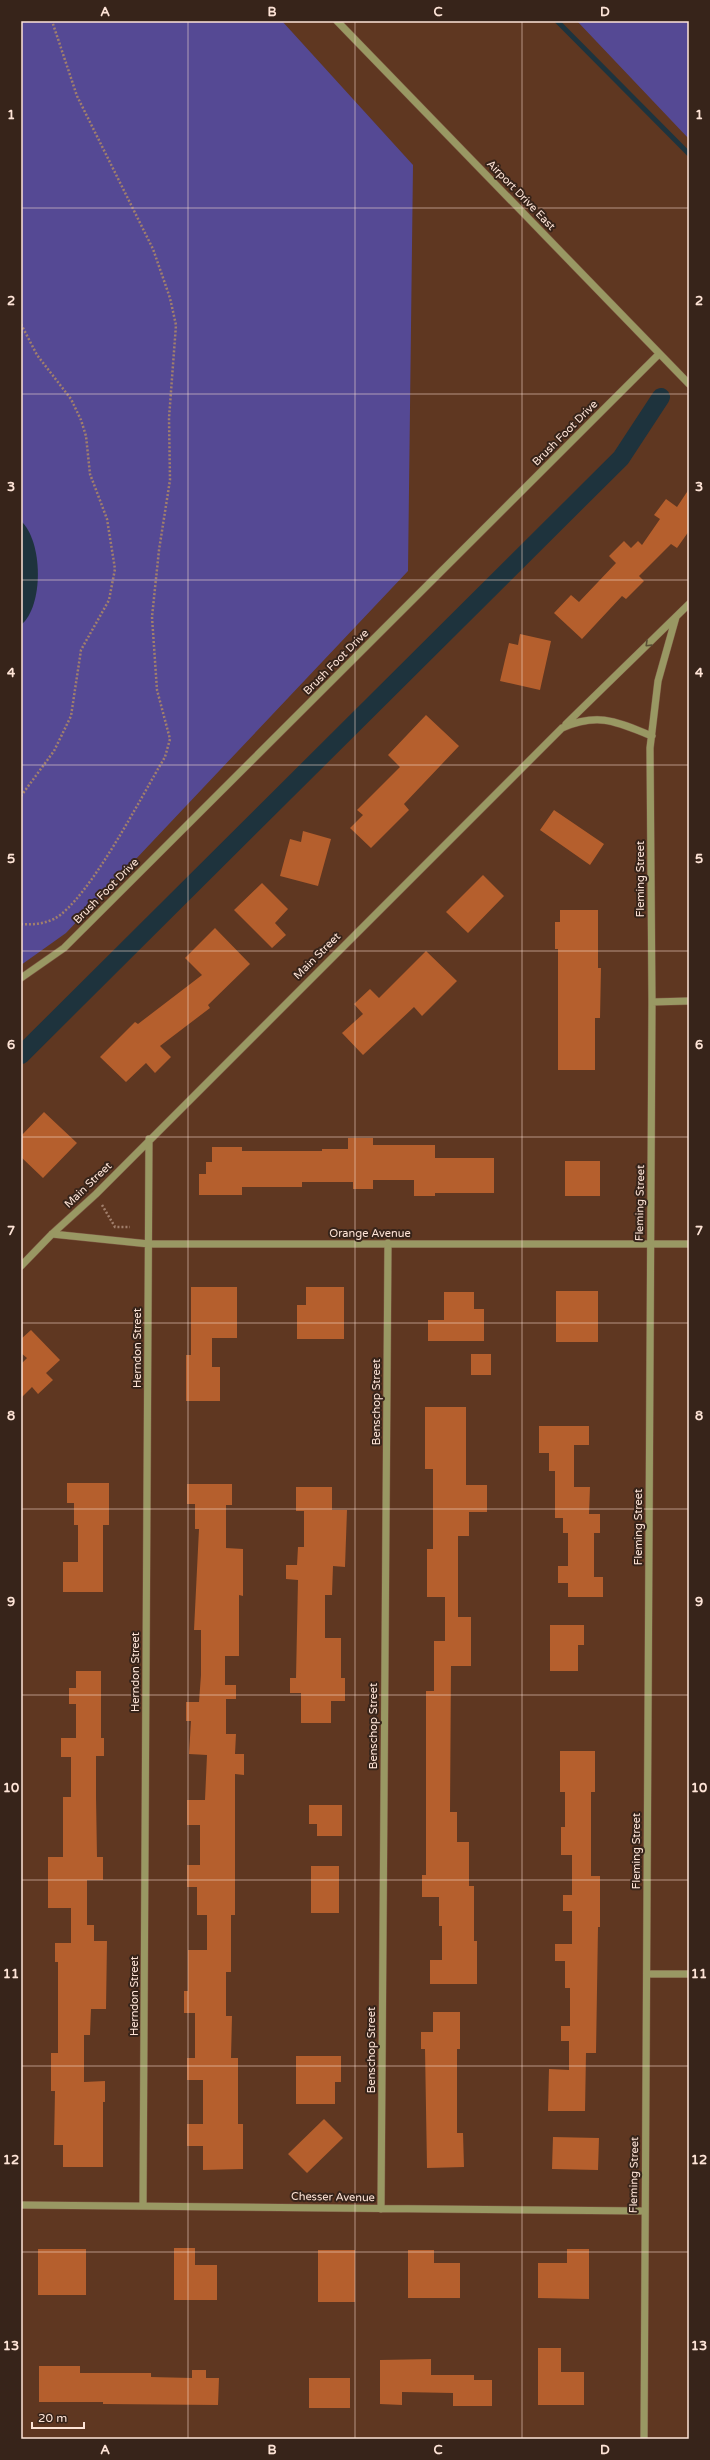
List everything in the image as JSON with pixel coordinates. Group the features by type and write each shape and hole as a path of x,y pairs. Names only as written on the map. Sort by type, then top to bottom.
{"street":[{"name":"Airport Drive East","path":"337,21 689,384"},
{"name":"Brush Foot Drive","path":"21,978 64,948 659,354"},
{"path":"562,728 689,604"},
{"name":"Fleming Street","path":"644,2439 644,2211 647,1974 652,1002 652,736 658,682 676,617"},
{"name":"Main Street","path":"21,1266 52,1234 96,1194 149,1139 562,728 579,720 591,718 617,723 652,736"},
{"path":"652,1002 689,1001"},
{"name":"Herndon Street","path":"143,2205 149,1139"},
{"name":"Orange Avenue","path":"52,1234 149,1244 689,1244"},
{"name":"Benschop Street","path":"381,2209 388,1243"},
{"path":"647,1974 689,1974"},
{"name":"Chesser Avenue","path":"21,2205 644,2211"}],"path":[{"path":"21,924 39,924 53,919 67,910 82,894 161,764 170,742 156,683 152,617 159,550 170,480 169,418 176,339 175,319 153,249 77,96 52,21"},
{"path":"21,324 37,355 71,399 81,420 86,436 90,474 109,525 115,569 109,600 81,650 71,716 54,751 21,796"},
{"path":"100,1203 115,1227 130,1227"}],"shaded area":[{"path":"21,21 282,21 413,165 408,571 66,933 21,965"},
{"path":"577,21 689,21 689,139"}],"water":[{"path":"21,521 28,530 34,543 38,573 34,604 29,616 21,625"}],"building":[{"path":"689,489 689,531 677,548 671,544 639,576 644,581 626,599 622,596 582,639 554,613 571,595 579,602 616,563 609,556 624,541 631,548 638,541 642,545 660,519 654,515 666,499 677,507"},
{"path":"520,634 551,641 540,690 500,681 509,643 518,645"},
{"path":"426,715 459,746 404,804 409,810 371,848 350,828 363,815 357,810 400,767 388,755"},
{"path":"554,810 604,844 590,865 540,830"},
{"path":"303,831 331,839 318,886 280,876 290,839 301,842"},
{"path":"483,875 504,896 468,933 446,912"},
{"path":"262,883 288,909 275,923 286,935 272,948 234,910"},
{"path":"560,910 598,910 598,968 601,968 600,1018 595,1018 595,1070 558,1070 558,949 555,949 555,922 560,922"},
{"path":"215,928 250,964 208,1005 210,1008 160,1046 171,1057 155,1073 146,1063 126,1082 100,1057 135,1022 138,1024 202,975 185,958"},
{"path":"426,951 457,981 422,1016 414,1007 363,1055 342,1033 363,1014 354,1004 370,989 379,998"},
{"path":"44,1112 77,1143 43,1178 21,1157 21,1136"},
{"path":"348,1138 373,1138 373,1145 435,1145 435,1158 494,1158 494,1193 435,1193 435,1196 414,1196 414,1180 373,1180 373,1189 353,1189 353,1182 302,1182 302,1187 242,1187 242,1195 199,1195 199,1174 206,1174 206,1162 212,1162 212,1147 242,1147 242,1151 322,1151 322,1149 348,1149"},
{"path":"565,1161 600,1161 600,1196 565,1196"},
{"path":"191,1287 237,1287 237,1338 212,1338 212,1367 220,1367 220,1401 186,1401 186,1355 191,1355"},
{"path":"306,1287 344,1287 344,1339 297,1339 297,1305 306,1305"},
{"path":"556,1291 598,1291 598,1342 556,1342"},
{"path":"444,1292 474,1292 474,1309 484,1309 484,1341 428,1341 428,1320 444,1320"},
{"path":"31,1330 60,1360 46,1373 53,1380 38,1394 32,1387 21,1398 21,1364 27,1358 21,1353 21,1339"},
{"path":"471,1354 491,1354 491,1375 471,1375"},
{"path":"425,1407 466,1407 466,1485 487,1485 487,1512 469,1512 469,1536 458,1536 458,1617 471,1617 471,1666 451,1666 450,1812 457,1812 457,1842 469,1842 469,1886 474,1886 474,1941 477,1941 477,1984 430,1984 430,1960 442,1960 442,1926 439,1926 439,1897 422,1897 422,1875 426,1875 426,1691 434,1691 434,1641 445,1641 445,1597 427,1597 427,1549 433,1549 433,1469 425,1469"},
{"path":"539,1426 589,1426 589,1445 574,1445 574,1487 590,1487 589,1514 600,1514 600,1533 594,1533 594,1577 603,1577 603,1597 568,1597 568,1583 558,1583 558,1566 568,1566 568,1533 563,1533 563,1518 555,1518 555,1471 549,1471 549,1453 539,1453"},
{"path":"67,1483 109,1483 109,1525 103,1525 103,1592 63,1592 63,1562 78,1562 78,1525 74,1525 74,1503 67,1503"},
{"path":"187,1484 232,1484 232,1505 226,1505 226,1548 243,1549 243,1596 239,1595 239,1656 225,1656 225,1685 236,1685 236,1699 226,1699 226,1734 236,1734 235,1754 244,1754 244,1775 235,1774 235,1915 231,1915 231,1972 226,1972 226,2016 232,2016 231,2058 238,2058 238,2124 243,2124 243,2169 203,2170 203,2146 187,2146 187,2124 203,2124 203,2080 187,2080 187,2058 195,2058 195,2013 184,2013 184,1991 188,1991 188,1950 207,1950 207,1915 197,1915 197,1887 187,1887 187,1865 200,1865 200,1825 187,1825 187,1800 205,1800 207,1755 189,1754 191,1721 186,1721 186,1702 199,1702 201,1675 201,1630 194,1630 199,1529 195,1529 195,1504 187,1504"},
{"path":"296,1487 332,1487 332,1510 347,1510 345,1567 333,1566 332,1595 325,1595 325,1638 341,1638 341,1678 345,1678 345,1701 331,1701 331,1723 301,1723 301,1693 290,1693 290,1678 296,1678 298,1580 286,1579 286,1565 297,1565 298,1547 304,1547 304,1511 296,1511"},
{"path":"550,1625 584,1625 584,1645 578,1645 578,1671 550,1671"},
{"path":"76,1671 101,1671 101,1738 104,1738 104,1756 96,1756 96,1797 97,1857 103,1857 103,1880 87,1880 87,1925 94,1925 94,1941 107,1941 106,2009 91,2009 90,2035 84,2035 84,2082 105,2081 105,2102 103,2102 103,2167 63,2167 63,2145 54,2145 55,2091 51,2091 51,2053 58,2053 58,1962 55,1962 55,1943 71,1943 71,1908 48,1908 48,1857 63,1857 63,1797 71,1797 71,1757 61,1757 61,1738 76,1738 76,1704 69,1704 69,1688 76,1688"},
{"path":"560,1751 595,1751 595,1792 591,1792 591,1876 600,1876 600,1927 598,1927 596,2053 586,2053 585,2111 548,2111 549,2069 569,2070 569,2041 561,2041 561,2026 570,2026 570,1988 565,1988 565,1961 555,1961 555,1944 572,1944 572,1911 563,1911 563,1895 572,1895 572,1855 561,1855 561,1827 565,1827 565,1792 560,1792"},
{"path":"309,1805 342,1805 342,1836 317,1836 317,1824 309,1824"},
{"path":"311,1866 339,1866 339,1913 311,1913"},
{"path":"433,2012 460,2012 460,2049 457,2049 457,2133 463,2133 464,2167 427,2168 425,2049 421,2049 421,2032 433,2032"},
{"path":"296,2056 341,2056 341,2082 335,2082 335,2104 296,2104"},
{"path":"324,2119 343,2138 307,2173 288,2154"},
{"path":"553,2137 599,2138 598,2170 552,2169"},
{"path":"174,2248 195,2248 195,2265 217,2265 217,2300 174,2300"},
{"path":"38,2249 86,2249 86,2295 38,2295"},
{"path":"567,2249 589,2249 589,2299 538,2298 538,2263 567,2263"},
{"path":"318,2250 355,2250 355,2302 318,2302"},
{"path":"408,2250 434,2250 434,2263 460,2263 460,2298 408,2298"},
{"path":"538,2348 561,2348 561,2372 584,2372 584,2405 538,2405"},
{"path":"431,2359 431,2375 474,2375 474,2380 492,2380 492,2406 453,2406 453,2393 402,2392 402,2405 380,2404 380,2360"},
{"path":"39,2366 80,2366 80,2373 151,2373 151,2377 192,2378 192,2370 206,2370 206,2378 219,2378 218,2405 39,2402"},
{"path":"309,2378 350,2378 350,2408 309,2408"}],"waterway":[{"path":"557,21 689,154"},
{"path":"21,1055 621,458 661,397"}]}
